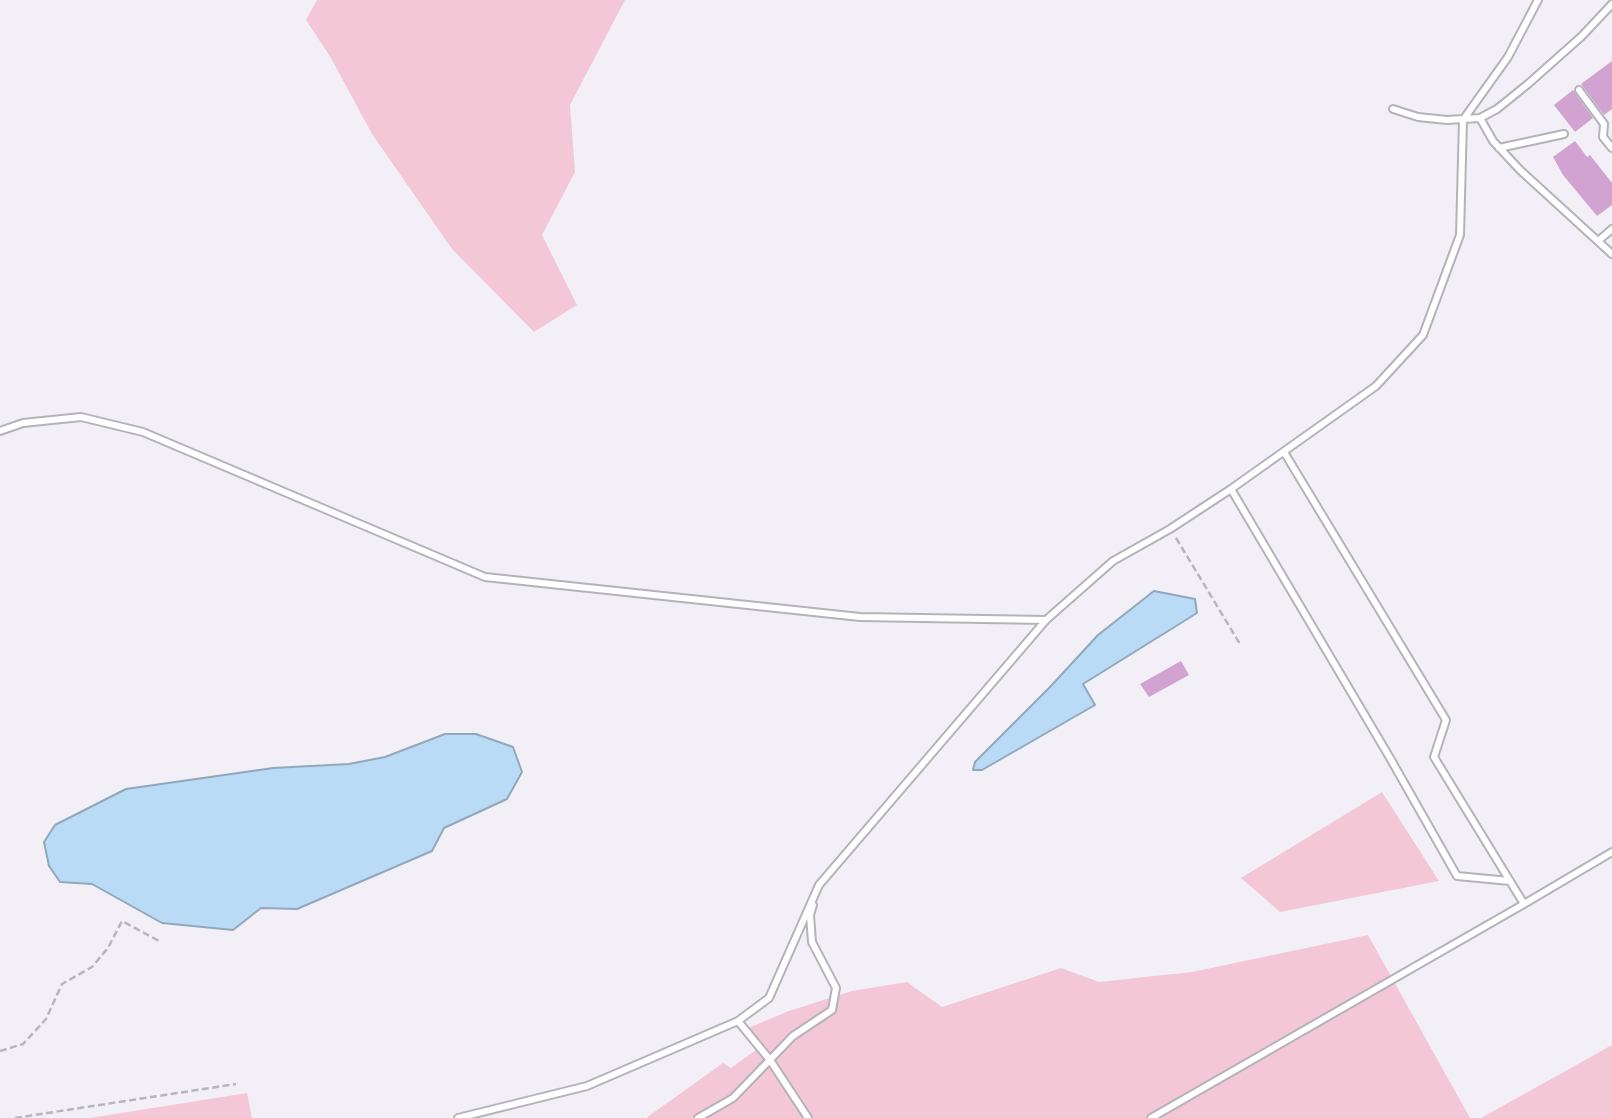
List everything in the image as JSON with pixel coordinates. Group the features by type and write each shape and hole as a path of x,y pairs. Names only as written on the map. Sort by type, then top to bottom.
{"lane":[{"path":"458,1118 587,1086 738,1021 769,998 818,885 1046,620 1113,561 1170,529 1231,489 1376,386 1423,335 1460,235 1463,120 1508,57 1538,0"},
{"path":"1393,109 1430,119 1480,118 1497,109 1528,84 1582,36 1612,4"},
{"path":"1579,90 1604,124 1603,137 1612,148"},
{"path":"1480,118 1493,141 1520,170 1612,254"},
{"path":"1499,148 1564,134"},
{"path":"1598,240 1612,229"},
{"path":"0,431 23,423 81,417 143,432 485,577 860,617 1046,620"},
{"path":"1284,452 1446,720 1434,757 1524,904"},
{"path":"1231,489 1457,876 1510,881"},
{"path":"1151,1118 1612,852"},
{"path":"698,1118 733,1098 793,1036 832,1010 836,988 811,942 810,915 818,885"},
{"path":"738,1021 770,1060 808,1118"},
{"path":"494,1109 496,1118"}],"path":[{"path":"1170,529 1240,644"},
{"path":"0,1051 23,1044 46,1019 62,984 92,967 108,948 122,922 161,942"},
{"path":"15,1118 236,1084"}],"shaded area":[{"path":"317,0 625,0 570,105 575,172 542,235 577,305 534,332 452,249 372,134 331,58 306,20"},
{"path":"1382,792 1439,881 1280,912 1241,878"},
{"path":"1368,935 1470,1118 646,1118 723,1063 731,1068 760,1047 748,1028 789,1011 852,991 907,982 942,1007 1061,968 1099,982 1192,972"},
{"path":"1612,1045 1612,1118 1481,1118"},
{"path":"247,1093 252,1118 90,1118"}],"water":[{"path":"1154,591 1195,599 1197,613 1083,684 1095,705 982,770 973,770 975,762 1098,635"},
{"path":"445,734 476,734 513,747 522,772 507,799 444,828 432,851 297,909 261,908 233,930 162,923 92,884 60,882 49,866 44,842 55,825 126,789 273,768 349,764 385,757"}],"building":[{"path":"1612,61 1612,109 1604,115 1581,84"},
{"path":"1573,90 1593,118 1575,132 1554,105"},
{"path":"1575,141 1612,183 1612,205 1597,216 1563,175 1553,157"},
{"path":"1181,661 1189,675 1149,697 1140,684"}]}
